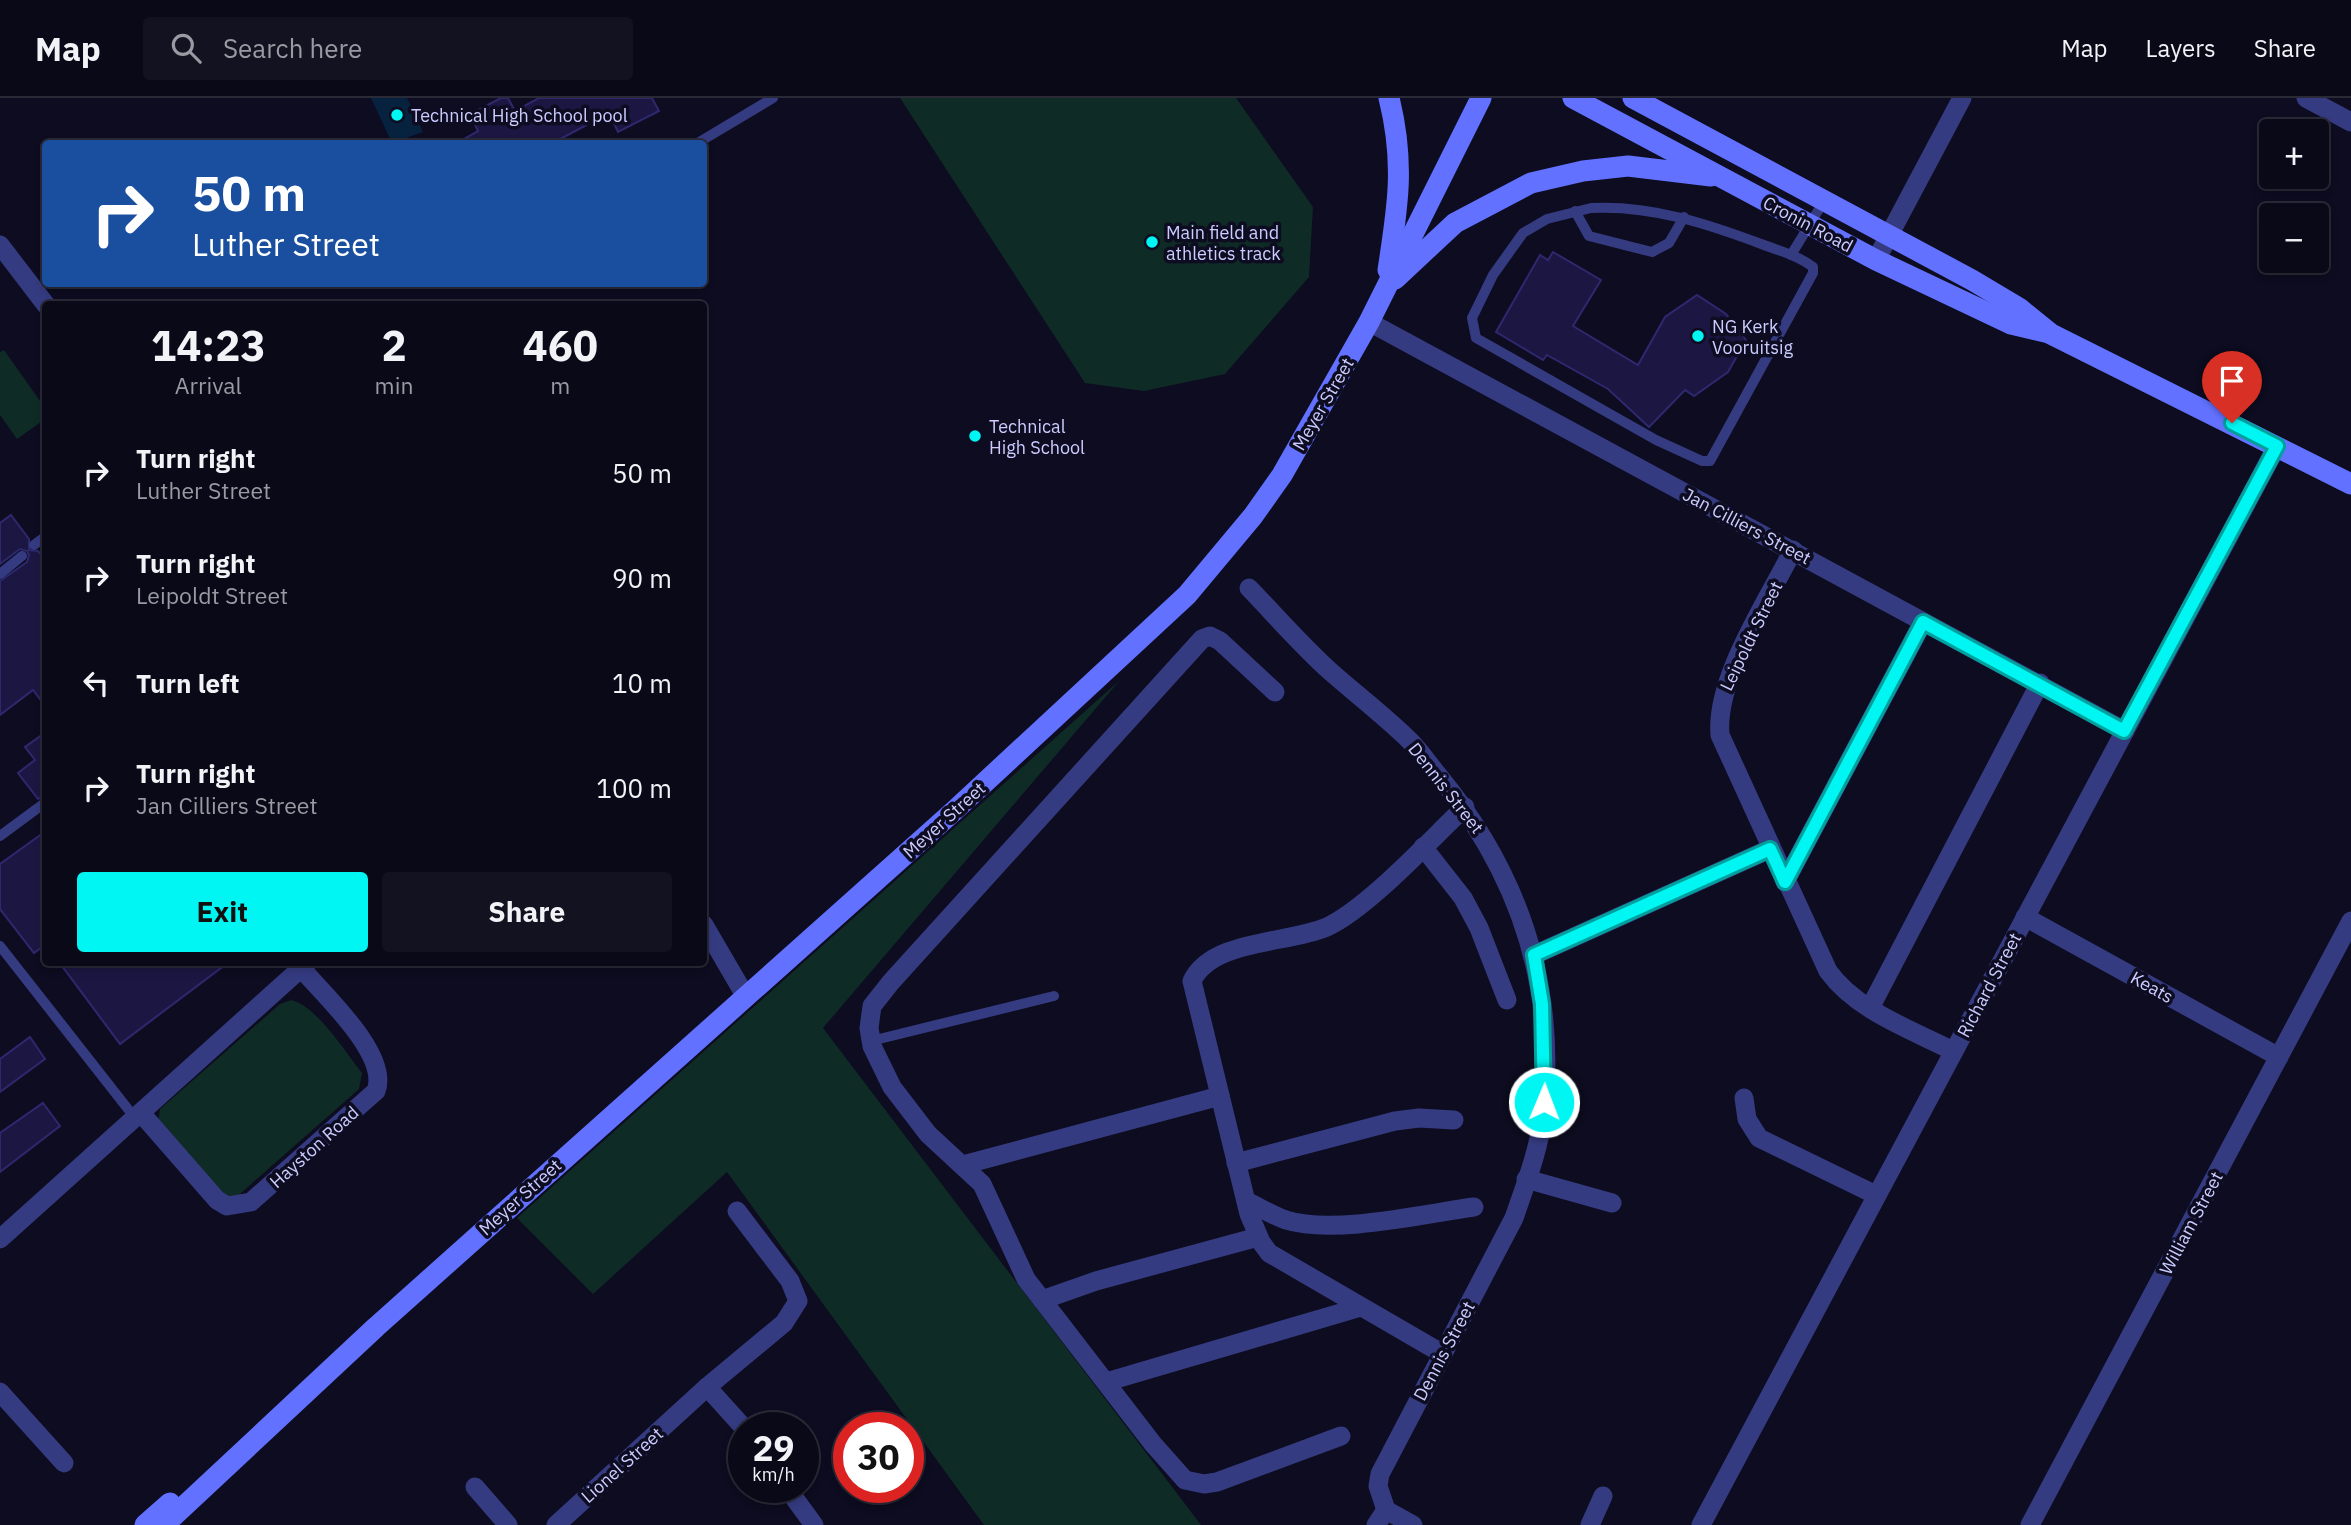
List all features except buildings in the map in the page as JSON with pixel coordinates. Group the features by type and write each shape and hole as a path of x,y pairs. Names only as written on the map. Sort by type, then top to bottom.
{"street":[{"path":"1385,289 1401,181 1397,130 1389,98"},
{"name":"Meyer Street","path":"163,1525 236,1444 266,1429 376,1326 1118,662 1187,595 1254,516 1282,475 1369,322 1481,98"},
{"name":"Cronin Road","path":"1573,98 1876,260 2011,324 2051,334 2351,484"},
{"name":"Cronin Road","path":"1633,98 2019,308 2051,334"},
{"path":"1876,260 1962,98"},
{"path":"2306,98 2351,122"},
{"path":"1385,289 1455,223 1531,183 1583,171 1628,166 1723,177"},
{"path":"0,245 43,301"},
{"name":"Jan Cilliers Street","path":"1369,322 2040,683 2124,731"},
{"name":"Richard Street","path":"1701,1525 2277,446"},
{"name":"Leipoldt Street","path":"1793,550 1724,686 1718,714 1720,735 1828,971 1847,993 1870,1008 1953,1051"},
{"name":"Dennis Street","path":"1249,588 1328,670 1409,739 1465,807 1504,873 1534,955 1542,1004 1545,1084 1542,1119 1527,1179 1514,1218 1380,1474 1378,1486 1381,1517"},
{"path":"1785,882 1923,622"},
{"path":"1275,692 1220,641 1210,636 1202,639 891,982 872,1006 869,1028 871,1041 892,1087 928,1134 982,1184 1018,1265 1042,1300 1153,1444 1185,1479 1204,1484 1237,1476 1341,1436"},
{"path":"1870,1008 2040,683"},
{"path":"1443,1354 1269,1253 1258,1237 1246,1202 1192,981 1197,970 1230,952 1328,927 1357,906 1465,807"},
{"path":"1423,846 1463,898 1493,960 1507,1000"},
{"path":"1534,955 1770,849"},
{"name":"Keats","path":"2025,917 2279,1057"},
{"name":"William Street","path":"2030,1525 2351,921"},
{"path":"707,930 746,997"},
{"name":"Hayston Road","path":"0,1240 303,966"},
{"name":"Hayston Road","path":"138,1116 217,1200 228,1206 251,1202 267,1190 376,1091 380,1081 375,1059 305,966"},
{"path":"963,1165 1220,1096"},
{"path":"1744,1098 1747,1119 1759,1138 1876,1195"},
{"path":"1236,1163 1395,1121 1419,1118 1454,1120"},
{"path":"1527,1179 1612,1203"},
{"path":"1246,1202 1285,1219 1308,1224 1392,1219 1474,1207"},
{"name":"Lionel Street","path":"556,1525 707,1387 784,1323 798,1301 790,1281 737,1210"},
{"path":"1042,1300 1096,1281 1258,1237"},
{"path":"1106,1382 1361,1307"},
{"path":"707,1387 730,1412"},
{"path":"0,1392 64,1463"},
{"path":"475,1488 508,1525"},
{"path":"1590,1525 1603,1496"},
{"name":"Meyer Street","path":"145,1525 185,1498"},
{"path":"798,1503 814,1525"},
{"path":"1381,1517 1413,1525"}],"lane":[{"path":"703,140 773,98"},
{"path":"1791,255 1824,201"},
{"path":"1608,207 1684,217 1791,255 1811,265 1814,273 1713,459 1704,462 1656,440 1476,338 1472,318 1493,275 1513,246 1534,225 1575,211 1608,207"},
{"path":"1575,211 1589,236 1652,251 1669,243 1684,217"},
{"path":"34,545 42,539"},
{"path":"0,574 22,556"},
{"path":"0,836 42,805"},
{"path":"0,946 138,1116"},
{"path":"871,1041 1054,996"}],"green space":[{"name":"Main field and athletics track","path":"900,98 1236,98 1313,207 1309,277 1225,374 1144,391 1085,383"},
{"path":"4,350 42,404 42,421 17,439 0,415 0,352"},
{"path":"1120,680 823,1028 1201,1525 984,1525 924,1443 924,1412 902,1412 727,1172 593,1294 517,1218"},
{"path":"291,1000 310,1011 339,1042 362,1073 359,1089 232,1201 157,1130 160,1109 280,1004"}],"water":[{"name":"Technical High School pool","path":"371,98 407,98 423,132 400,140 391,140"}],"place":[{"name":"Technical High School pool","path":"397,115"},
{"name":"Main field and athletics track","path":"1152,242"},
{"name":"NG Kerk Vooruitsig","path":"1698,336"},
{"name":"Technical High School","path":"975,436"}],"route":[{"path":"1544,1102 1542,1004 1534,955 1770,849 1785,882 1923,622 2040,683 2124,731 2277,446 2232,423"}]}
